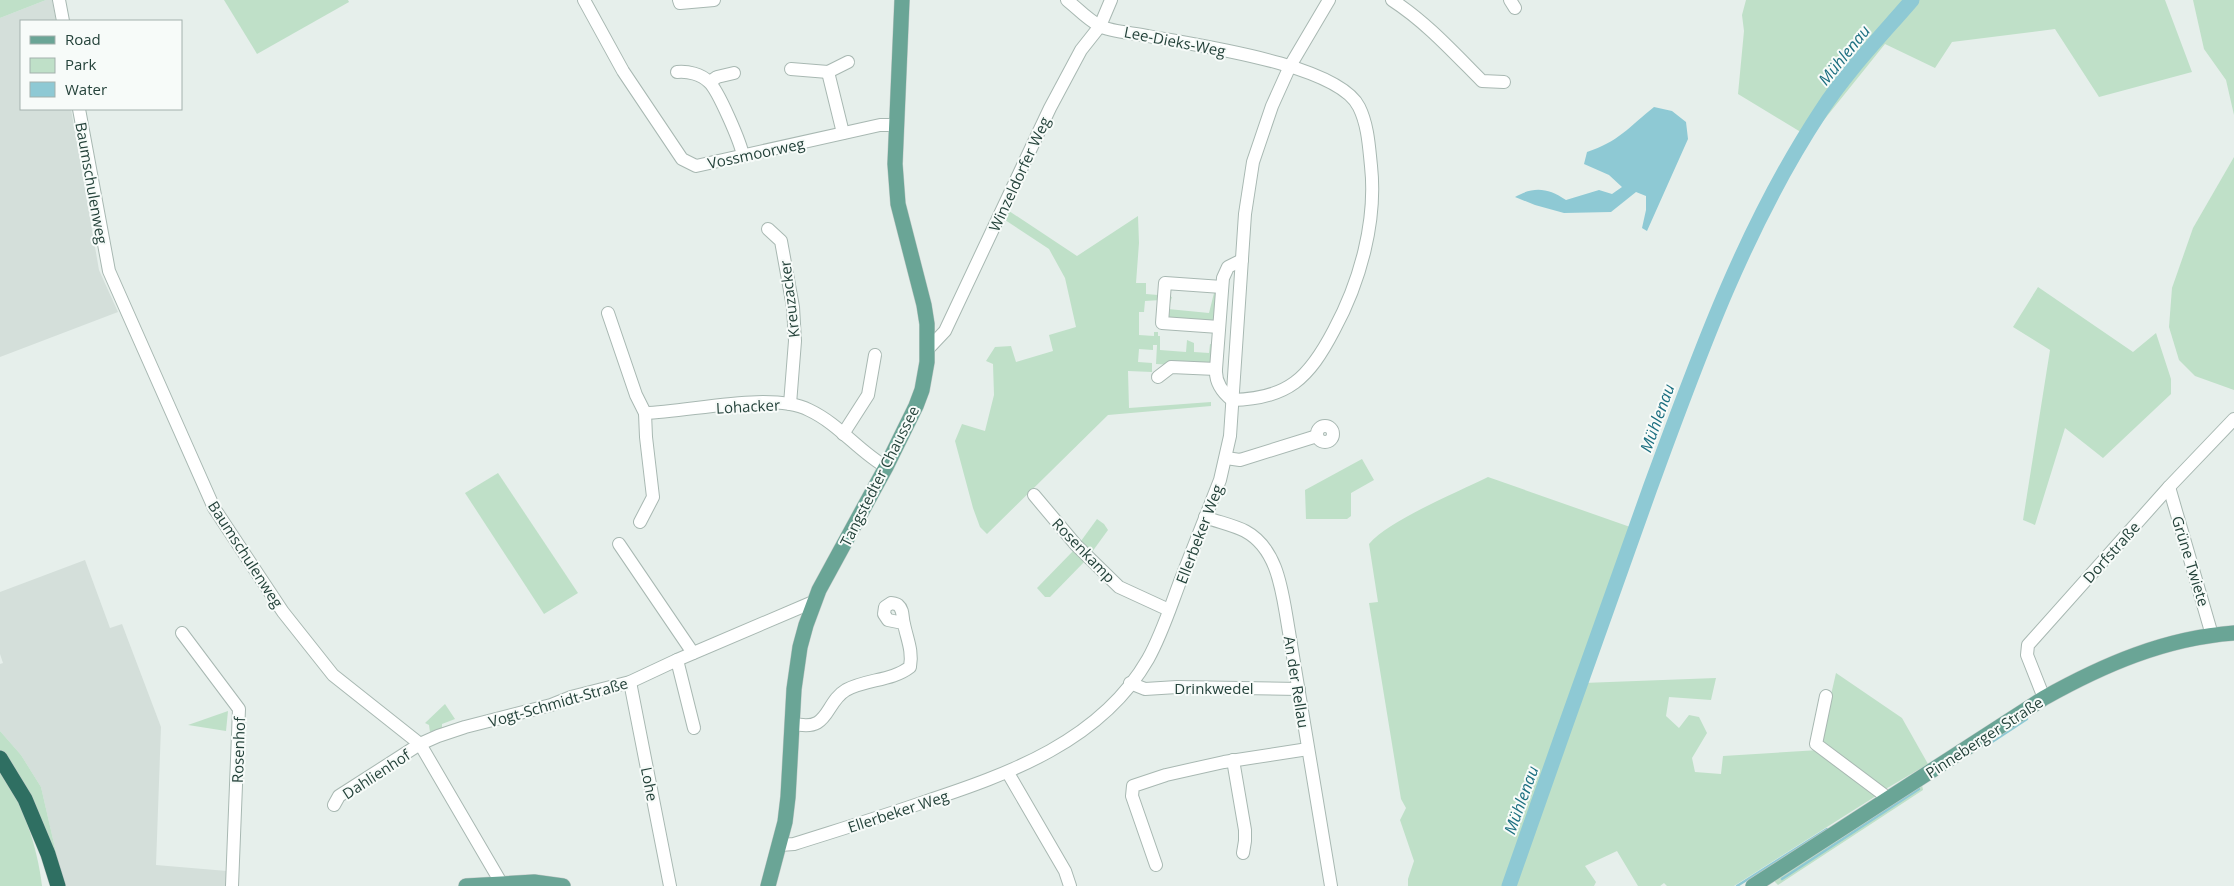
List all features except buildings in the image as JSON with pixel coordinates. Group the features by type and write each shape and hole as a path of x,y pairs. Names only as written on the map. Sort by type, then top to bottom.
{"highway":[{"path":"3,763 25,799 48,854 58,886"},
{"path":"36,827 47,886"}],"main road":[{"name":"Tangstedter Chaussee","path":"768,886 780,845 788,797 792,723 800,647 813,602 886,467 916,406 925,374 928,349 924,305 898,204 895,164 902,0"},
{"name":"Pinneberger Straße","path":"1753,886 2044,698 2083,677 2153,648 2212,635 2234,633"},
{"path":"466,886 534,882 563,886"}],"street":[{"path":"59,0 63,20"},
{"name":"Vossmoorweg","path":"584,0 623,71 682,159 696,166 880,124 896,125"},
{"path":"679,0 680,3 714,0"},
{"name":"Lee-Dieks-Weg","path":"1067,0 1100,26 1290,66 1335,86 1351,96 1359,107 1368,138 1371,196 1365,248 1354,285 1341,318 1326,346 1307,371 1286,390 1262,398 1232,400"},
{"name":"Winzeldorfer Weg","path":"928,349 945,330 1050,108 1081,50 1100,26 1112,0"},
{"name":"Ellerbeker Weg","path":"780,845 794,844 848,827 1008,773 1049,752 1080,733 1101,716 1147,660 1169,610 1226,458 1230,436 1247,199 1253,162 1272,106 1290,66 1329,0"},
{"path":"1392,0 1409,11 1482,80 1504,82"},
{"path":"791,69 828,72 848,62"},
{"path":"677,72 688,71 710,82 741,144 743,156"},
{"path":"828,72 843,133"},
{"path":"710,82 717,77 734,73"},
{"name":"Baumschulenweg","path":"79,110 109,271 214,508 278,604 333,675 420,744 502,884"},
{"name":"Kreuzacker","path":"768,230 781,241 793,307 795,341 790,404"},
{"path":"1232,400 1221,389 1217,380 1219,327 1224,272 1242,260"},
{"path":"1219,327 1162,323 1162,315 1165,283 1222,287"},
{"path":"608,313 636,395 645,413 646,437 654,497 640,522"},
{"path":"844,434 868,395 875,354"},
{"path":"1158,377 1171,367 1216,369"},
{"name":"Lohacker","path":"645,413 758,402 790,404 808,409 825,419 866,455 886,467"},
{"name":"Dorfstraße","path":"2044,698 2027,655 2028,646 2169,488 2234,419"},
{"path":"1226,458 1240,460 1318,436"},
{"name":"Grüne Twiete","path":"2169,488 2212,635"},
{"name":"Rosenkamp","path":"1034,495 1076,544 1119,587 1169,610"},
{"name":"An der Rellau","path":"1205,517 1244,530 1263,545 1272,560 1283,596 1331,886"},
{"path":"619,544 693,652"},
{"name":"Vogt-Schmidt-Straße","path":"420,744 465,727 530,711 571,696 630,682 693,652 813,602"},
{"path":"792,723 806,725 816,723 826,716 836,700 845,691 866,682 902,673 910,667 912,657 910,643 903,623"},
{"name":"Rosenhof","path":"182,633 239,709 232,886"},
{"path":"677,660 694,728"},
{"name":"Lohe","path":"630,682 670,886"},
{"name":"Drinkwedel","path":"1130,683 1145,689 1177,687 1299,689"},
{"path":"1826,696 1816,744 1888,798"},
{"name":"Dahlienhof","path":"334,805 339,796 420,744"},
{"path":"1156,865 1132,796 1134,786 1166,775 1233,760 1308,749"},
{"path":"1233,760 1246,841 1243,854"},
{"path":"1008,773 1065,872 1070,886"}],"shaded area":[{"path":"46,0 52,0 56,20 20,20 20,110 71,110 99,270 118,312 0,357 0,18"},
{"path":"85,560 110,628 122,624 161,727 156,865 227,871 227,886 65,886 63,883 41,787 21,755 0,731 0,664 3,663 0,654 0,592"}],"green space":[{"path":"0,0 46,0 0,18"},
{"path":"224,0 348,0 349,2 257,54"},
{"path":"1746,0 2165,0 2192,72 2099,97 2055,29 1952,42 1935,68 1885,44 1811,136 1804,134 1738,94 1744,31 1742,15"},
{"path":"2193,0 2234,0 2234,115 2226,80 2204,49"},
{"path":"2234,157 2234,390 2195,376 2179,360 2169,327 2172,288 2193,228"},
{"path":"1006,209 1077,256 1138,216 1139,243 1136,283 1146,283 1146,294 1158,295 1159,284 1162,284 1161,300 1145,301 1144,312 1139,312 1139,335 1154,336 1154,332 1158,332 1158,336 1160,336 1160,350 1186,352 1187,340 1194,343 1194,352 1209,353 1210,344 1215,345 1214,363 1209,367 1156,364 1157,345 1153,345 1153,350 1139,349 1138,362 1152,363 1152,372 1128,371 1129,408 1211,402 1211,406 1108,415 987,534 980,527 973,508 955,441 962,424 985,431 994,395 993,364 986,361 995,347 1011,346 1016,362 1053,351 1049,335 1076,327 1065,278 1049,249 1002,218"},
{"path":"2038,287 2133,352 2156,333 2171,379 2171,394 2103,458 2065,428 2035,525 2023,520 2050,350 2013,327"},
{"path":"1215,289 1218,291 1217,322 1168,322 1168,309 1209,313"},
{"path":"1168,296 1172,297 1168,309"},
{"path":"1362,459 1374,480 1351,493 1351,516 1347,519 1306,519 1305,490"},
{"path":"498,473 578,593 544,614 465,493"},
{"path":"1488,477 1633,528 1520,839 1527,841 1583,683 1716,678 1711,700 1669,697 1666,716 1679,728 1689,715 1699,717 1707,733 1692,758 1695,772 1721,774 1723,756 1819,750 1876,796 1734,886 1667,886 1664,883 1660,886 1638,886 1617,851 1585,866 1596,882 1594,886 1408,886 1408,879 1414,861 1400,820 1406,808 1401,799 1369,603 1378,602 1369,544 1408,516"},
{"path":"1097,519 1108,530 1092,552 1081,541"},
{"path":"1075,549 1086,560 1050,597 1045,597 1037,588"},
{"path":"1836,673 1902,718 1928,764 1884,790 1820,743"},
{"path":"445,704 455,719 442,724 442,728 430,732 429,725 425,723"},
{"path":"228,711 226,731 188,725"},
{"path":"0,731 21,755 41,787 63,883 0,751"},
{"path":"0,771 16,797 28,826 37,855 42,886 0,886"},
{"path":"1922,785 1923,790 1778,885 1775,882 1775,880"}],"water":[{"path":"1654,107 1672,111 1686,122 1688,139 1647,231 1642,228 1646,210 1646,196 1636,192 1611,212 1564,213 1515,197 1535,190 1547,191 1566,200 1599,190 1612,194 1622,187 1609,175 1584,164 1587,152 1615,139"}],"waterway":[{"name":"Mühlenau","path":"1509,886 1667,442 1704,344 1745,248 1793,156 1831,96 1912,0"},
{"path":"1989,744 2027,719"},
{"path":"1782,879 1919,789"},
{"path":"1737,886 1827,829"}]}
